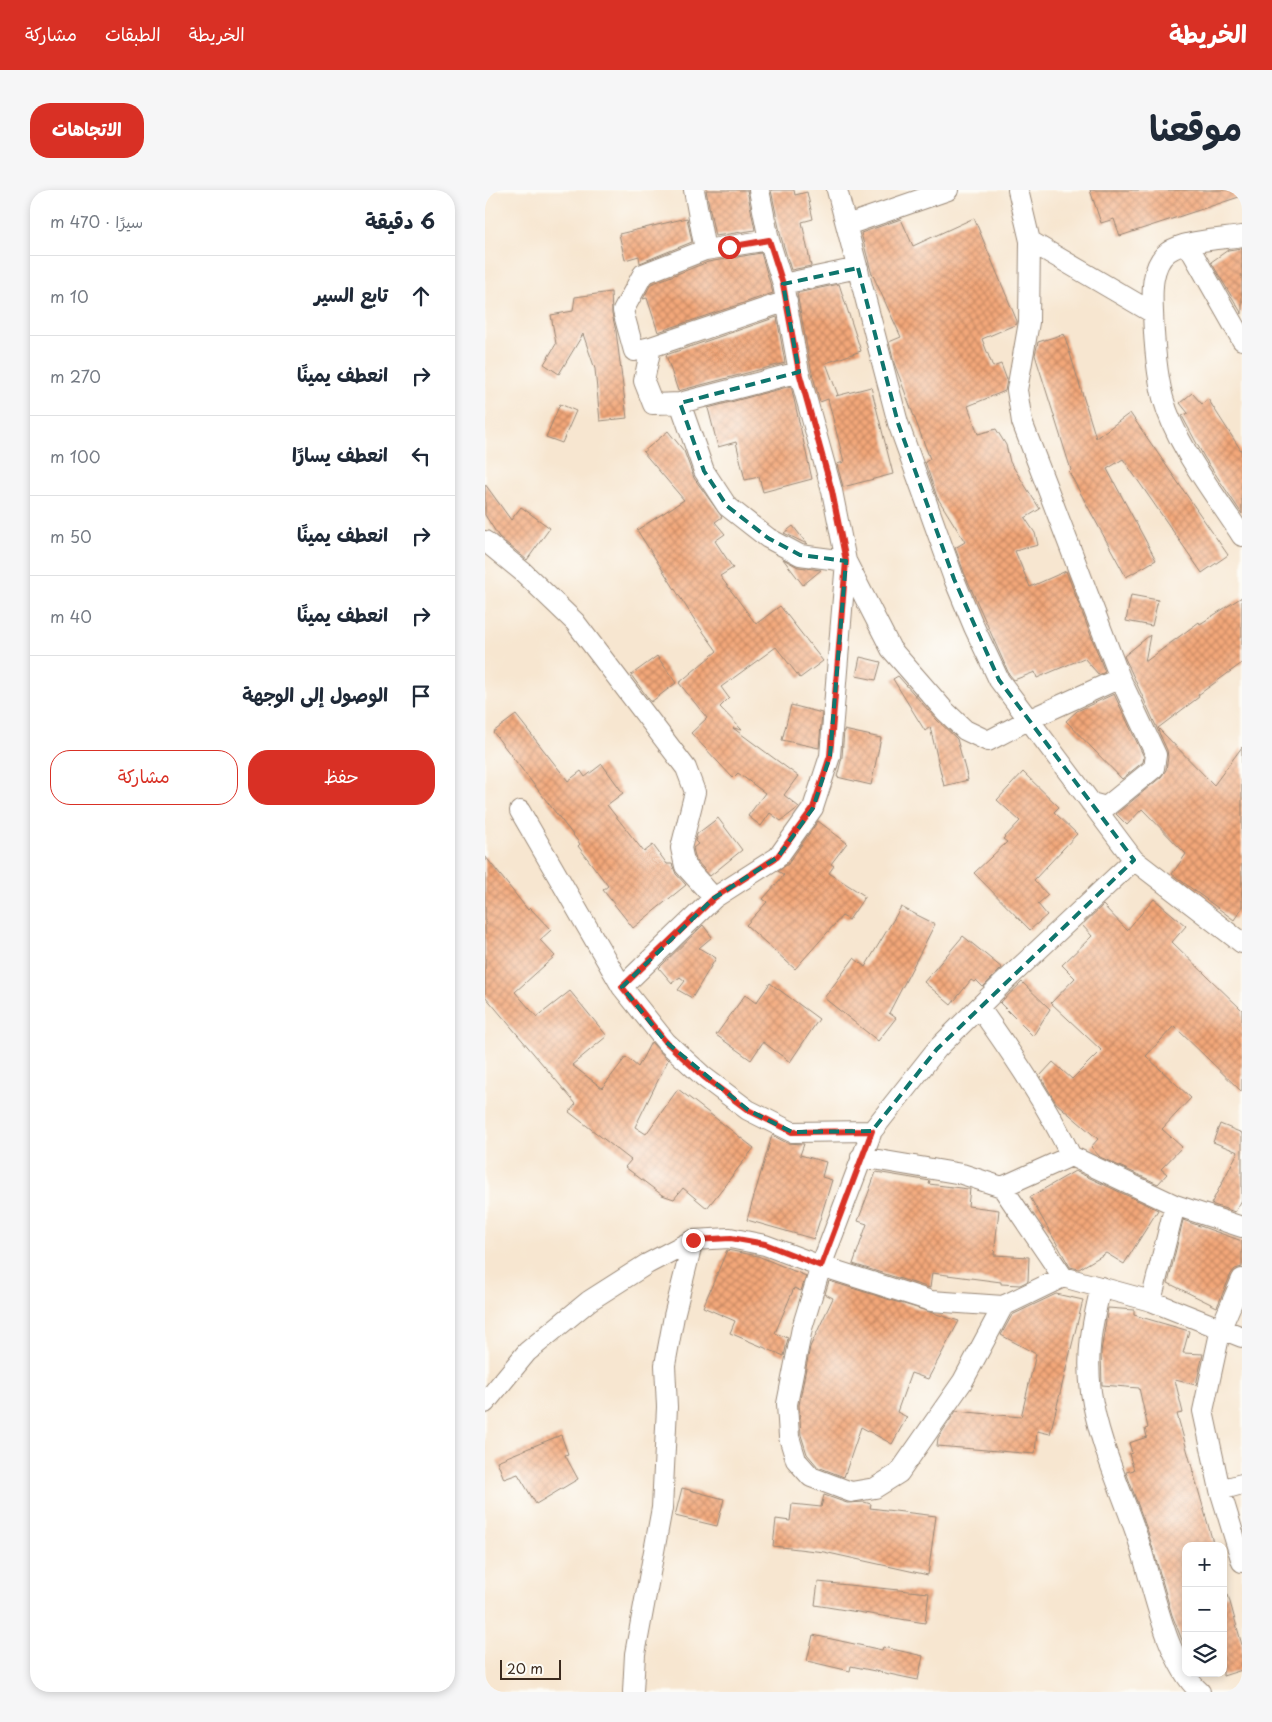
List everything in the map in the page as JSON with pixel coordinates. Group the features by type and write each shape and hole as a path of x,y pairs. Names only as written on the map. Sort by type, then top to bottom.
{"street":[{"path":"694,190 705,250"},
{"path":"622,987 714,898 777,857 813,808 830,756 846,561 832,491 799,372 785,293 769,240 759,190"},
{"path":"837,190 898,424 954,579 999,680 1134,860 1242,943"},
{"path":"847,225 948,190"},
{"path":"1018,190 1030,241 1029,322 1017,390 1022,422 1120,678 1151,742 1156,762 1144,777 1106,807 1091,803"},
{"path":"1242,236 1170,250 1161,258 1152,285 1153,313 1163,398 1181,442 1242,536"},
{"path":"769,240 705,250 643,274 625,306 626,325 634,351 651,347 785,293 857,268"},
{"path":"1030,241 1153,313"},
{"path":"1188,245 1242,340"},
{"path":"651,347 644,381 653,404 680,403 799,372"},
{"path":"680,403 704,471 727,506 768,538 800,556 846,561"},
{"path":"485,541 523,572 575,622 686,768 695,792 681,848 685,866 714,898"},
{"path":"846,561 891,648 945,711 965,730 988,741 1028,720 1120,678"},
{"path":"521,811 622,987 666,1042 704,1077 748,1110 792,1132 872,1131"},
{"path":"1003,1306 963,1381 899,1473 875,1488 851,1492 811,1478 796,1460 789,1436 787,1404 803,1328 821,1266 872,1131 937,1049 1134,860"},
{"path":"979,1007 1022,1066 1071,1156 1175,1205 1242,1227"},
{"path":"1002,1187 1071,1156"},
{"path":"861,1157 962,1174 1002,1187 1063,1277"},
{"path":"1151,1301 1175,1205"},
{"path":"485,1403 527,1352 589,1301 647,1264 693,1240 731,1238 765,1244 821,1266 931,1301 1003,1306 1063,1277 1151,1301 1242,1337"},
{"path":"633,1692 635,1654 662,1508 667,1407 665,1365 674,1316 693,1240"},
{"path":"1242,1279 1221,1328 1203,1412 1220,1490 1242,1562"},
{"path":"1101,1287 1088,1354 1091,1394 1105,1447 1138,1537 1162,1619 1180,1666 1189,1682 1200,1692"},
{"path":"1220,1490 1242,1484"}],"highlighted area":[{"path":"858,268 898,423 954,579 999,680 1134,860 937,1049 872,1131 792,1132 748,1110 666,1042 622,987 714,898 778,857 813,808 830,756 846,561 800,555 768,538 727,506 704,471 680,403 799,372 783,284"}],"building":[{"path":"706,190 747,190 755,230 715,236"},
{"path":"771,190 794,190 795,195 807,192 813,219 802,222 811,266 791,270 781,237"},
{"path":"1090,190 1242,190 1242,196 1120,236 1114,219 1101,223"},
{"path":"687,218 692,242 640,263 639,256 625,260 619,234"},
{"path":"974,218 1017,324 982,339 993,367 1001,364 1007,380 1005,391 968,406 978,434 996,429 1006,445 1010,462 1040,509 1025,518 1035,533 1038,545 1015,551 1030,587 1066,571 1105,672 1099,675 1084,658 1037,678 1035,672 1014,680 1009,674 955,548 965,542 937,497 925,462 930,459 894,363 889,342 901,337 871,271 861,233 901,219 913,246"},
{"path":"1242,248 1242,314 1211,262 1228,250"},
{"path":"761,253 773,293 658,332 647,298 643,299 651,284 708,262"},
{"path":"839,284 861,351 826,363 838,395 836,396 871,387 893,474 843,487 837,464 844,462 828,399 820,402 811,369 797,293"},
{"path":"611,292 612,314 616,331 627,418 600,421 595,369 583,334 559,374 544,364 556,344 551,315 573,311 575,297"},
{"path":"777,317 785,363 678,391 666,355"},
{"path":"1064,334 1096,438 1130,413 1228,555 1202,573 1123,459 1107,469 1156,560 1126,577 1069,472 1071,470 1035,355 1038,342"},
{"path":"791,386 812,479 763,492 759,477 745,480 736,442 718,447 708,408"},
{"path":"1192,393 1202,404 1208,399 1242,452 1242,514 1204,457 1182,416 1188,413 1180,403"},
{"path":"560,404 576,411 562,443 546,437"},
{"path":"668,431 684,451 694,478 722,517 715,522 725,534 715,541 733,568 720,576 756,624 780,606 823,661 800,678 776,647 721,687 729,698 720,707 742,730 733,728 798,776 784,795 799,807 781,821 770,813 761,826 748,816 765,793 738,773 733,778 691,733 707,718 679,683 717,651 694,619 637,530 684,500 643,452"},
{"path":"485,484 511,520 521,507 550,528 527,560 499,537 485,515"},
{"path":"793,526 807,544 784,533"},
{"path":"783,559 798,567 821,570 803,585"},
{"path":"1131,595 1158,600 1152,626 1126,621"},
{"path":"1242,597 1242,663 1198,695 1199,697 1158,728 1214,785 1242,747 1242,908 1234,920 1172,874 1186,854 1142,809 1127,825 1116,814 1161,777 1166,770 1168,757 1167,750 1124,656 1150,635 1145,662 1199,622 1200,624"},
{"path":"657,656 676,683 651,702 631,675"},
{"path":"860,657 881,662 876,680 856,676"},
{"path":"898,676 936,719 957,739 968,780 944,786 930,727 925,731 893,679"},
{"path":"1114,694 1144,757 1143,762 1122,779 1066,721 1077,711"},
{"path":"791,705 822,713 819,748 782,740"},
{"path":"516,715 568,781 581,771 585,777 602,764 623,793 607,805 644,852 653,845 667,864 672,864 676,874 686,885 633,928 603,890 608,886 578,846 580,844 493,732"},
{"path":"844,730 881,738 871,785 837,777 842,757"},
{"path":"1023,772 1059,807 1054,812 1077,834 1034,880 1048,895 1038,904 1047,915 1030,930 974,873 1007,842 1003,839 1020,821 997,800"},
{"path":"718,818 742,850 710,876 696,860 693,848 698,844 695,841 697,834"},
{"path":"818,821 847,843 831,864 834,866 829,873 865,896 849,920 842,916 795,969 746,925 767,902 763,899 784,875 778,871 788,864"},
{"path":"485,856 528,910 530,908 551,930 540,940 555,956 515,992 537,1017 570,991 607,1036 572,1065 602,1088 626,1057 638,1067 651,1042 668,1060 635,1127 646,1134 678,1089 754,1148 707,1208 683,1188 674,1199 662,1195 625,1167 631,1160 569,1112 576,1104 485,996"},
{"path":"1154,899 1186,926 1172,942 1242,1010 1242,1092 1174,1026 1146,1056 1191,1098 1162,1129 1182,1147 1161,1169 1167,1174 1158,1184 1100,1157 1091,1147 1098,1139 1056,1103 1040,1076 1053,1062 1072,1079 1101,1050 1051,1003 1075,978 1062,965 1092,936 1082,925 1103,905 1127,930"},
{"path":"901,907 935,924 889,1013 896,1018 878,1041 824,998 854,958 865,967"},
{"path":"703,925 712,937 699,948 716,958 692,998 678,990 685,981 680,977 672,983 659,968"},
{"path":"963,936 1002,968 983,987 976,980 974,982 971,980 951,1005 924,982"},
{"path":"1022,982 1050,1009 1033,1036 1000,1003"},
{"path":"770,983 819,1019 790,1062 763,1042 751,1060 716,1035 745,995 756,1003"},
{"path":"1220,1124 1242,1133 1242,1200 1235,1212 1211,1204 1238,1152 1213,1142"},
{"path":"772,1135 787,1143 804,1144 800,1155 826,1162 822,1177 832,1180 814,1239 747,1220"},
{"path":"1075,1171 1158,1210 1124,1264 1106,1253 1079,1269 1070,1267 1030,1197"},
{"path":"876,1172 930,1181 929,1184 970,1189 968,1206 999,1210 994,1255 1029,1257 1028,1281 1020,1285 1001,1284 1001,1282 932,1273 930,1288 853,1264 867,1224 858,1221"},
{"path":"1183,1220 1242,1241 1242,1267 1235,1269 1231,1274 1217,1307 1168,1283"},
{"path":"727,1250 758,1256 806,1276 801,1291 794,1288 775,1333 788,1338 784,1356 730,1333 735,1321 703,1307"},
{"path":"829,1281 959,1321 928,1379 911,1373 897,1412 907,1417 892,1444 861,1427 844,1477 818,1467 807,1454 801,1435 799,1405 810,1347 833,1298 825,1294"},
{"path":"1056,1294 1083,1300 1050,1434 1037,1431 1035,1454 937,1446 938,1438 956,1411 1021,1417 1036,1354 1001,1335 1012,1315"},
{"path":"1108,1308 1134,1310 1134,1315 1189,1331 1183,1353 1203,1354 1196,1385 1175,1380 1183,1413 1177,1414 1213,1542 1182,1542 1182,1640 1172,1615 1148,1532 1126,1472 1134,1470 1129,1454 1132,1453 1129,1443 1147,1437 1145,1429 1148,1428 1139,1388 1102,1385 1101,1352"},
{"path":"561,1435 568,1454 565,1455 578,1479 536,1504 518,1474 504,1479 497,1461"},
{"path":"682,1488 724,1499 717,1526 675,1516"},
{"path":"824,1495 847,1503 864,1502 871,1504 870,1508 936,1516 928,1575 824,1552 773,1546 776,1519 790,1521 792,1504 821,1507"},
{"path":"818,1582 929,1593 925,1623 815,1605"},
{"path":"1227,1595 1242,1645 1242,1670 1227,1675 1227,1632"},
{"path":"813,1635 882,1650 883,1647 923,1656 918,1680 851,1666 850,1671 807,1661"}],"route":[{"path":"693,1240 731,1238 765,1244 821,1266 837,1219 872,1131 792,1132 748,1110 704,1077 666,1042 622,987 714,898 777,857 813,808 830,756 846,561 832,491 799,372 783,284 769,240 729,247"}]}
